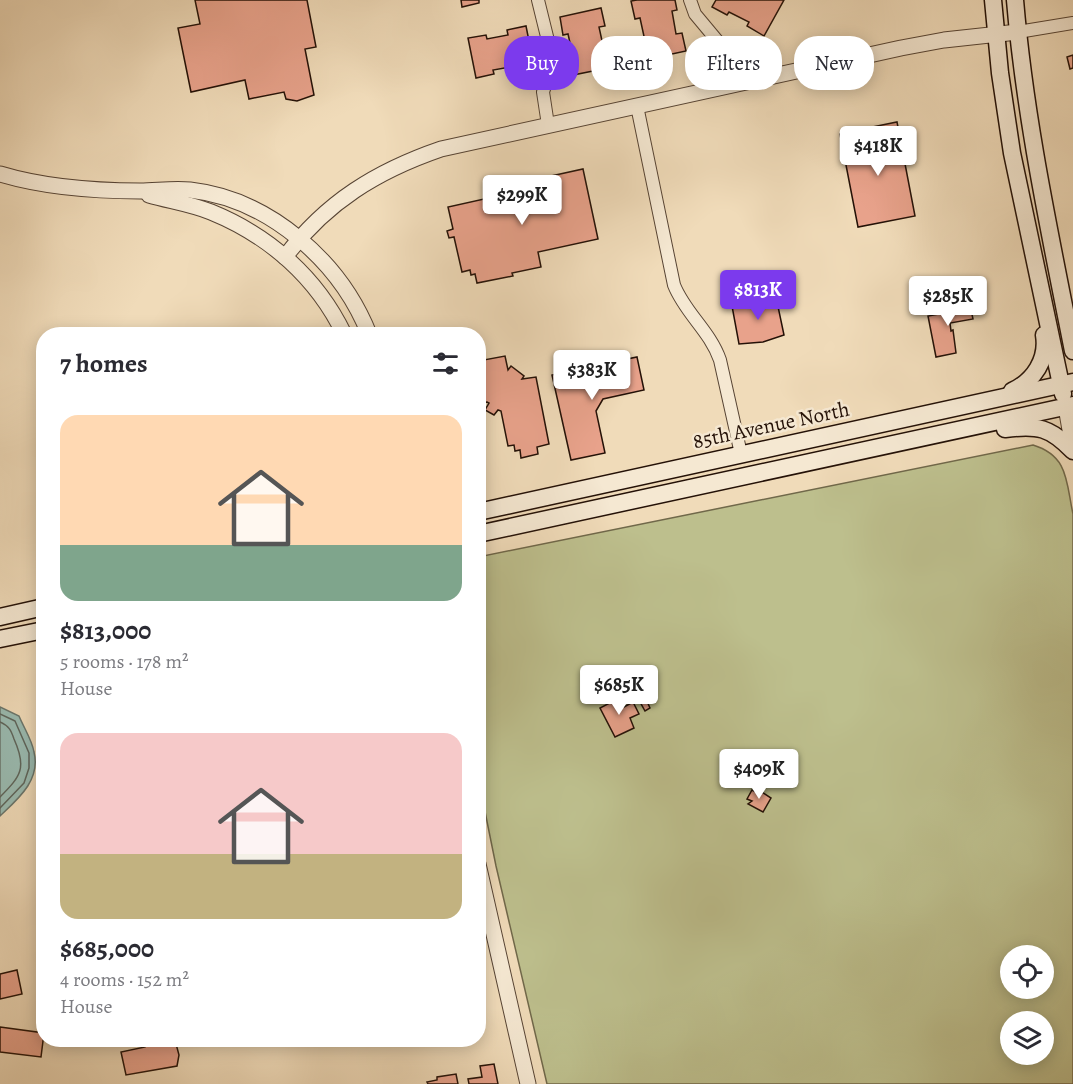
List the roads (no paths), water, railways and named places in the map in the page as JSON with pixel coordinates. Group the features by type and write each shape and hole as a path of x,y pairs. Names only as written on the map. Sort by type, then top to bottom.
{"main road":[{"path":"486,532 1069,406 1067,383 1038,275 1012,153 993,0"},
{"path":"1015,0 1032,140 1071,331 1073,351"},
{"path":"993,400 1027,383 1042,359 1045,338 1036,291 1038,275"},
{"name":"85th Avenue North","path":"486,510 1067,383"},
{"path":"870,450 889,455 1003,430 1029,427 1052,432 1073,449"},
{"path":"0,617 36,608"},
{"path":"0,639 36,632"}],"street":[{"path":"538,0 553,61 543,92 548,125"},
{"path":"690,0 695,14 713,36"},
{"path":"782,74 944,40 996,35 1073,23"},
{"path":"285,256 309,227 344,198 398,165 441,149 709,90"},
{"path":"637,106 674,285 680,299 715,345 741,454"},
{"path":"0,174 43,184 138,191 188,189 233,199 265,214 298,239 333,273 355,306 366,327"},
{"path":"138,191 191,206 231,221 253,233 285,256 320,294 340,327"},
{"path":"1069,406 1073,449"},
{"path":"486,899 528,1084"}],"water":[{"path":"0,707 19,716 32,743 35,762 31,780 26,788 0,816"}]}
